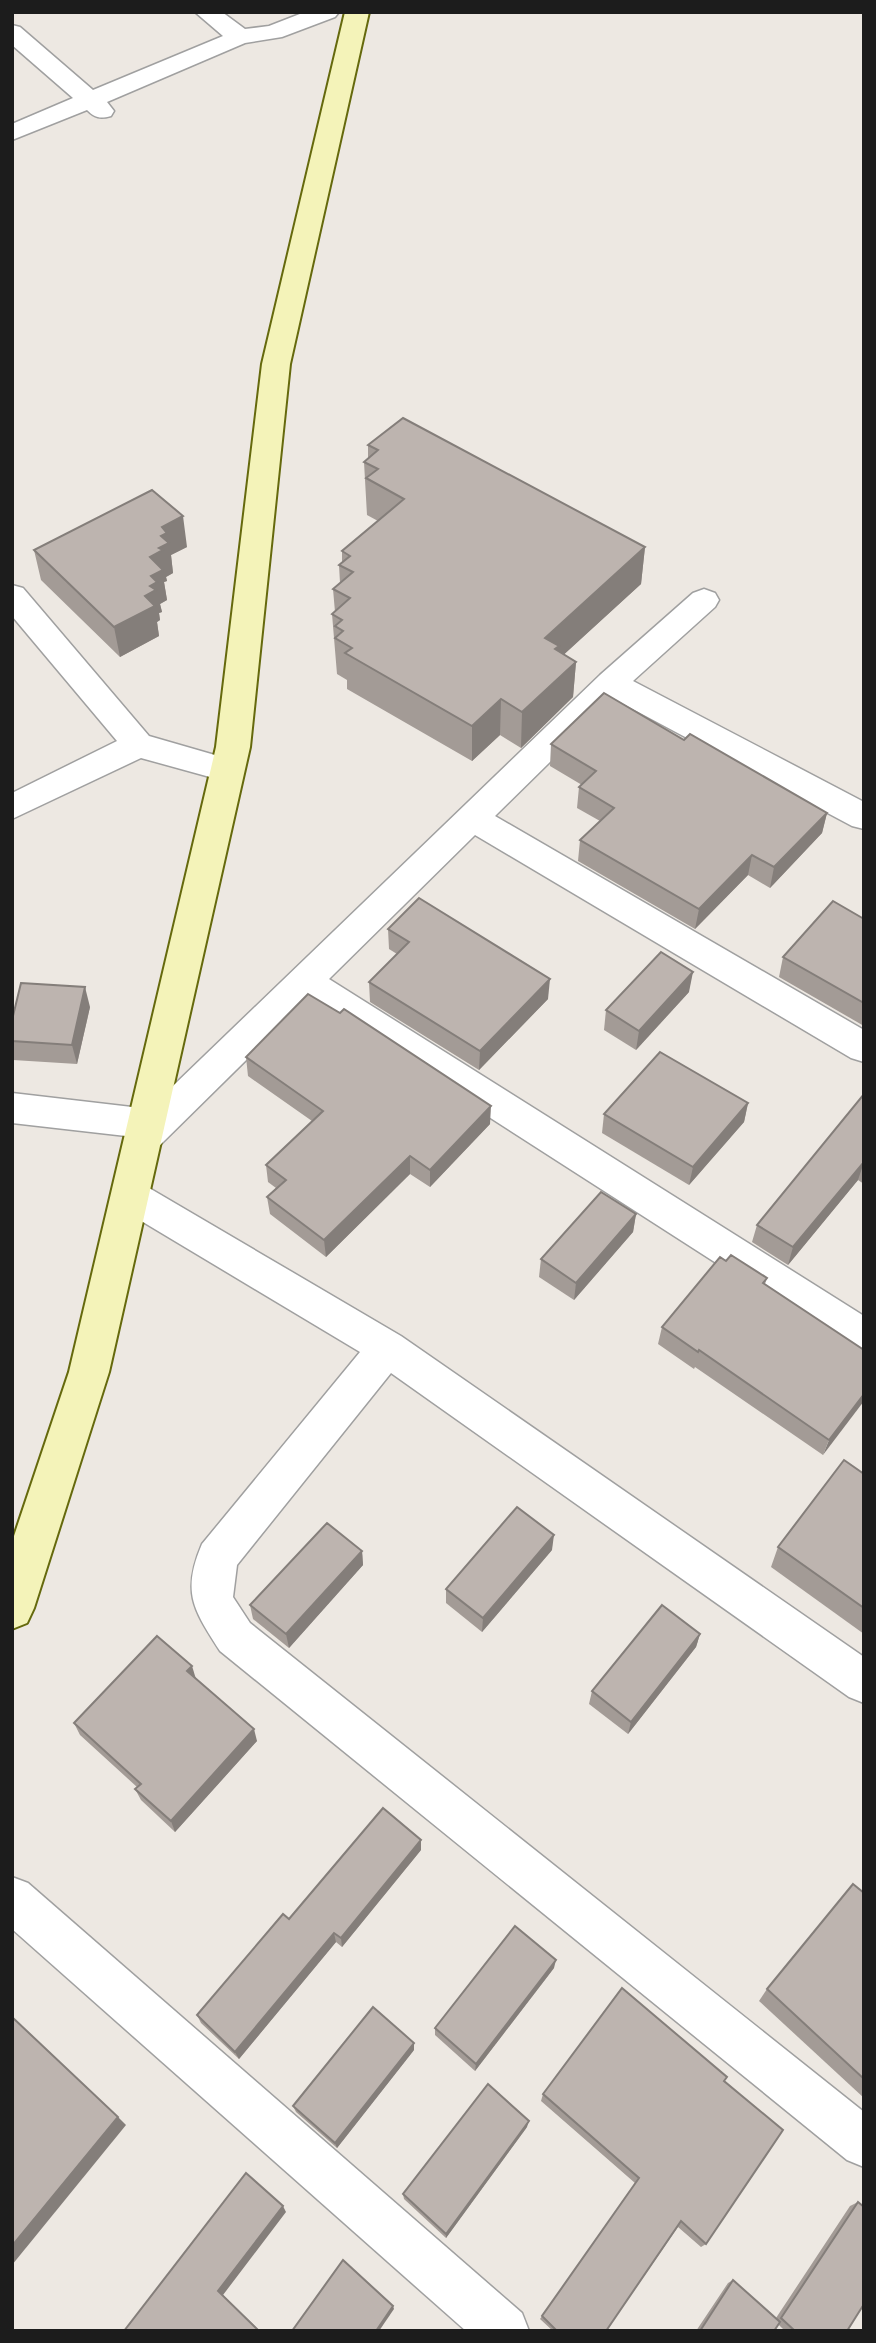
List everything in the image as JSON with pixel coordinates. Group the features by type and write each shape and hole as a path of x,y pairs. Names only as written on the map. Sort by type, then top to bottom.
{"street":[{"path":"208,12 240,37"},
{"path":"12,148 240,37 274,32 327,12"},
{"path":"12,1608 89,1372 233,747 276,364 357,12"},
{"path":"12,32 96,106"},
{"path":"12,133 96,106 251,48 274,32"},
{"path":"12,595 138,745 228,770"},
{"path":"146,1130 474,819 611,683 704,600"},
{"path":"611,683 864,817"},
{"path":"12,807 138,745"},
{"path":"474,819 864,1048"},
{"path":"305,981 864,1337"},
{"path":"12,1108 146,1130"},
{"path":"131,1196 387,1348 864,1682"},
{"path":"387,1348 217,1558 212,1601 235,1637 864,2143"},
{"path":"12,1899 504,2331"}],"building":[{"path":"403,418 645,547 545,638 559,646 555,649 576,662 522,712 501,699 472,726 345,653 352,648 335,638 343,631 335,626 342,620 332,614 350,598 333,589 353,572 339,565 350,556 342,551 404,499 366,478 378,469 364,462 378,450 368,445"},
{"path":"152,490 183,516 162,527 167,533 161,536 169,543 150,557 163,570 151,576 157,582 150,586 156,590 145,596 155,606 114,627 34,550"},
{"path":"604,693 684,740 690,734 827,813 774,867 752,855 699,909 580,840 614,808 579,787 596,771 551,744"},
{"path":"419,898 550,979 480,1051 369,982 409,942 388,929"},
{"path":"833,901 864,919 864,1003 783,957"},
{"path":"661,952 693,972 639,1031 606,1010"},
{"path":"21,983 85,987 72,1045 12,1041 12,1020"},
{"path":"308,994 340,1013 344,1009 491,1106 430,1170 410,1156 324,1240 267,1197 286,1180 266,1165 323,1111 246,1057"},
{"path":"660,1052 748,1103 693,1167 604,1114"},
{"path":"864,1094 864,1162 793,1247 757,1225"},
{"path":"601,1192 636,1214 576,1283 541,1259"},
{"path":"731,1255 767,1278 763,1283 864,1350 864,1394 829,1440 662,1327 720,1257 726,1261"},
{"path":"844,1460 864,1474 864,1608 778,1547"},
{"path":"517,1507 554,1535 483,1618 446,1589"},
{"path":"327,1523 362,1551 286,1634 250,1605"},
{"path":"662,1605 700,1634 631,1722 592,1691"},
{"path":"157,1636 192,1666 187,1671 254,1729 171,1821 135,1789 141,1784 74,1723"},
{"path":"383,1808 421,1840 341,1938 334,1933 235,2052 197,2015 283,1914 289,1919"},
{"path":"853,1884 864,1893 864,2079 767,1989"},
{"path":"515,1926 556,1960 476,2064 435,2028"},
{"path":"622,1988 727,2077 724,2081 783,2130 706,2244 681,2221 606,2331 557,2331 542,2316 639,2178 543,2094"},
{"path":"373,2007 414,2043 335,2143 293,2106"},
{"path":"12,2017 118,2117 12,2246"},
{"path":"488,2084 529,2121 446,2234 403,2194"},
{"path":"246,2173 283,2206 218,2291 259,2331 124,2331"},
{"path":"858,2202 864,2207 864,2304 847,2331 795,2331 781,2318"},
{"path":"343,2260 393,2306 376,2331 292,2331"},
{"path":"733,2280 780,2322 774,2331 700,2331"}]}
